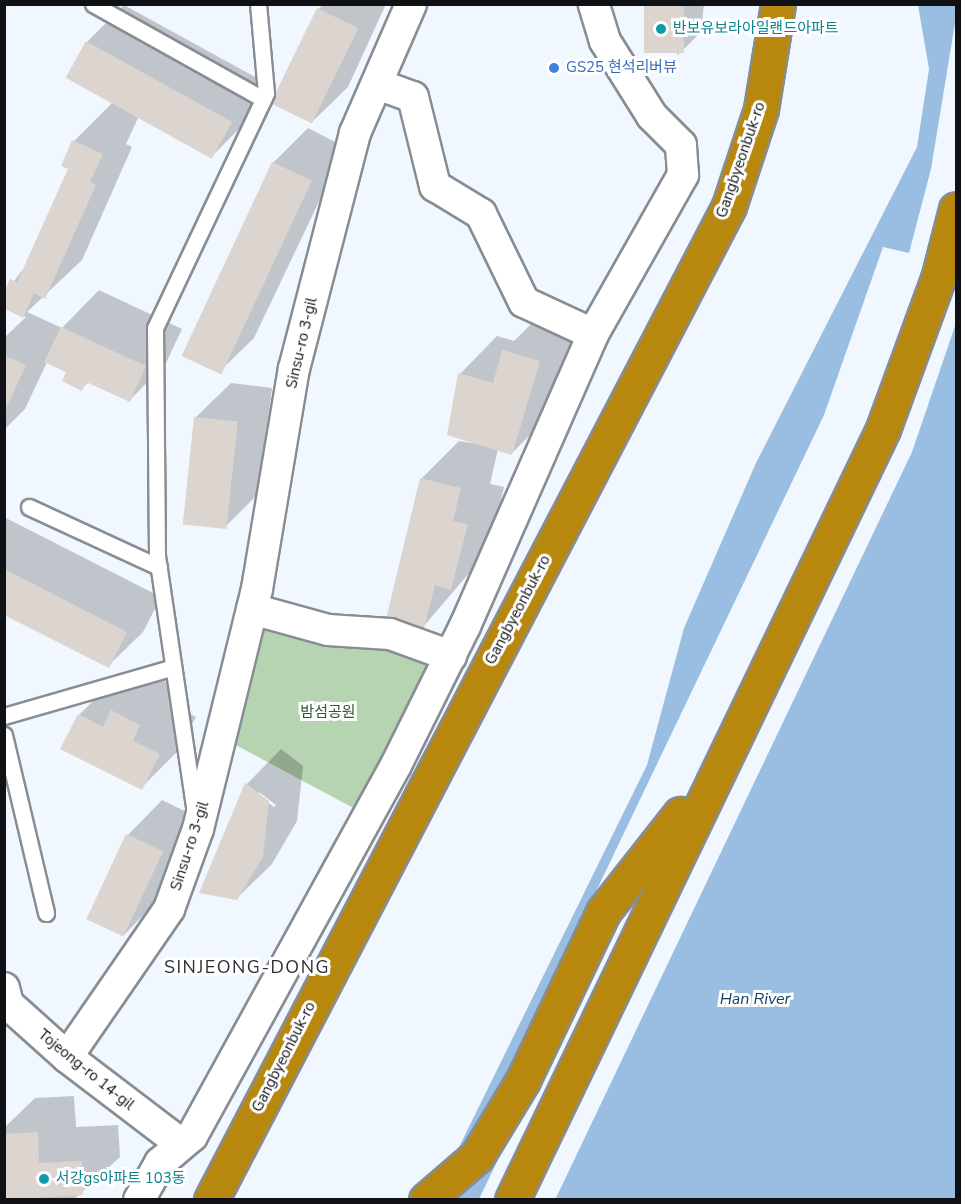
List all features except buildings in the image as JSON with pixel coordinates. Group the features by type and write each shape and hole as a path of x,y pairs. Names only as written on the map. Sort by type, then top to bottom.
{"highway":[{"name":"Gangbyeonbuk-ro","path":"211,1200 729,206 761,109 778,4"},
{"path":"512,1200 717,767 883,429 938,279 957,209"},
{"path":"426,1200 477,1156 523,1080 603,912 717,767"}],"street":[{"name":"Sinsu-ro 3-gil","path":"67,1057 169,909 198,829 252,609 294,369 355,133 411,4"},
{"path":"139,1200 180,1143 192,1136 304,936 451,656 593,334 683,175 681,146 652,116 605,41 594,4"},
{"path":"377,84 413,97 435,186 480,214 524,302 593,334"},
{"path":"252,609 328,630 390,634 451,656"},
{"name":"Tojeong-ro 14-gil","path":"4,988 8,1004 67,1057 180,1143"}],"lane":[{"path":"93,4 263,99"},
{"path":"198,829 170,668 159,567 155,328 263,99 258,4"},
{"path":"29,507 159,567"},
{"path":"4,716 170,668"},
{"path":"4,735 46,913"}],"green space":[{"name":"밤섬공원","path":"260,623 438,662 359,811 232,743"}],"water":[{"name":"Han River","path":"918,5 956,5 956,1199 433,1200 647,765 684,628 756,463 917,147 929,69"}],"pier":[{"path":"956,17 956,323 912,452 555,1200 479,1199 616,915 590,904 824,415 883,247 909,253 931,169"}],"place":[{"name":"반보유보라아일랜드아파트","path":"661,29"},
{"name":"GS25 현석리버뷰","path":"554,68"},
{"name":"서강gs아파트 103동","path":"44,1179"}],"district":[{"name":"SINJEONG-DONG","path":"247,967"}]}
